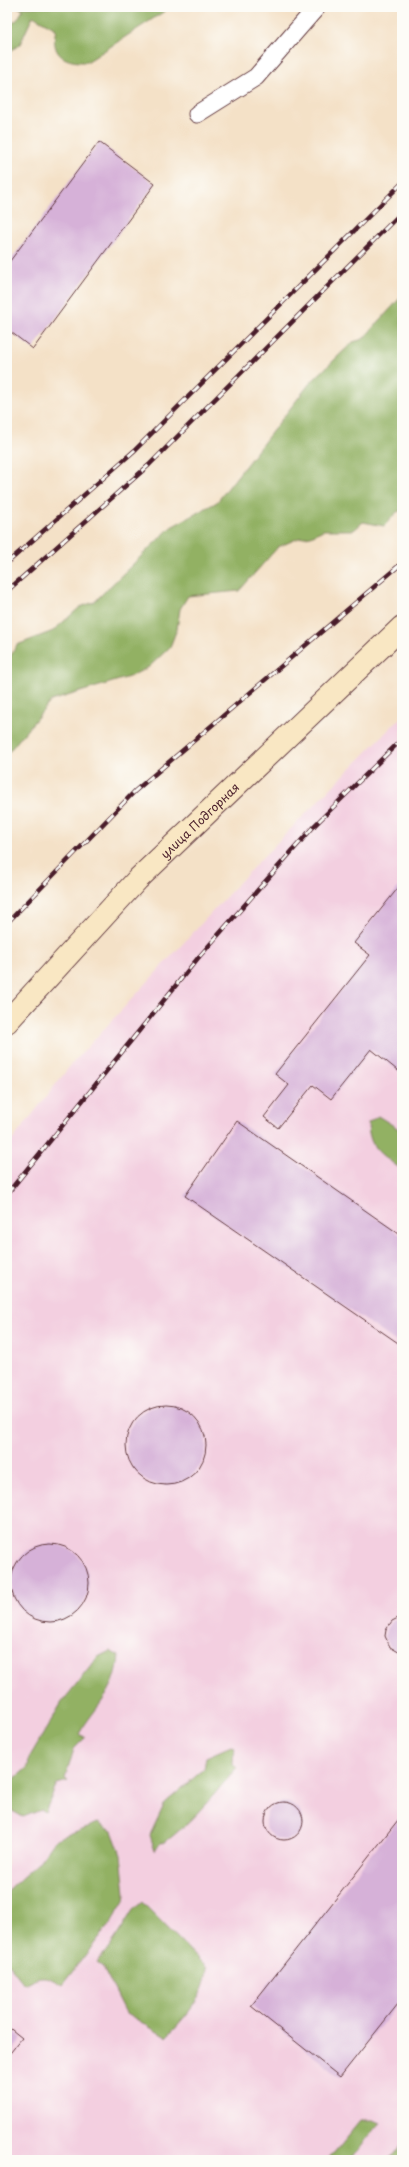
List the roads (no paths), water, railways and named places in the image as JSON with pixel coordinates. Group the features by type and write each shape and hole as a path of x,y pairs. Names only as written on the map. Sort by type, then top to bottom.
{"main road":[{"name":"улица Подгорная","path":"7,1022 138,879 402,627"}],"lane":[{"path":"197,114 256,77 317,7"}],"railway":[{"path":"7,563 135,450 402,183"},
{"path":"7,591 149,465 402,212"},
{"path":"7,923 135,791 402,563"},
{"path":"7,1194 198,958 315,825 402,739"}]}
